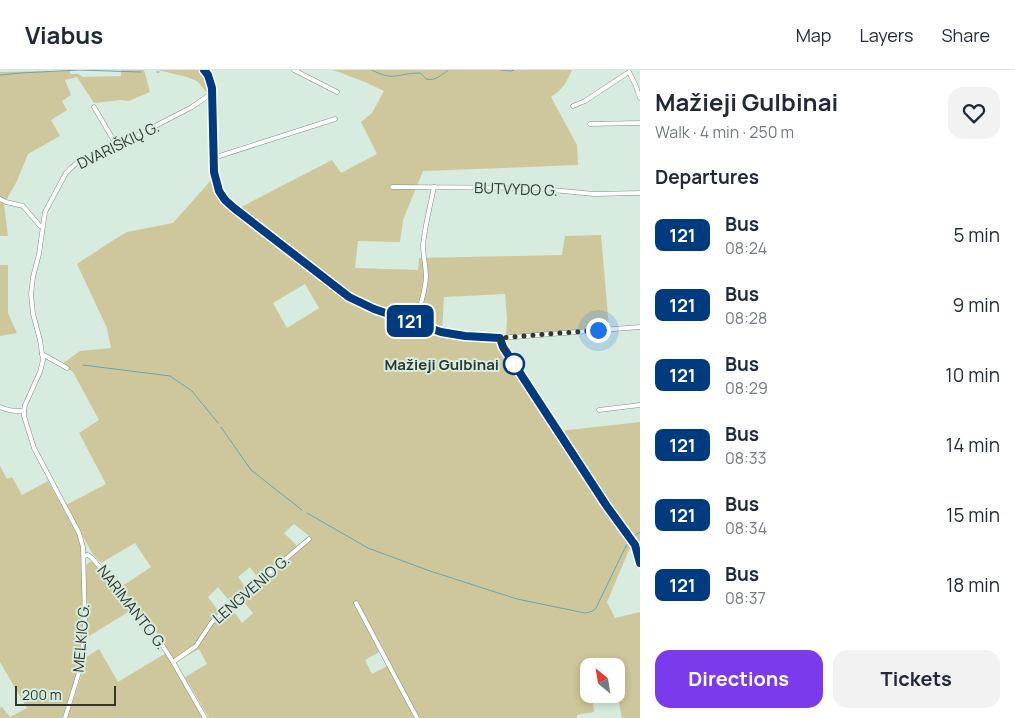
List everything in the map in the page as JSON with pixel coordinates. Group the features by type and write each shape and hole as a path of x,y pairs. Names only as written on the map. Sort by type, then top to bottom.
{"street":[{"path":"206,70 212,88 214,172 216,183 223,197 234,208 349,297 374,309 452,335 500,338 640,327"},
{"path":"294,70 338,92"},
{"path":"573,106 629,72 640,98"},
{"name":"DVARIŠKIŲ G.","path":"24,410 43,360 31,299 33,276 39,254 45,212 66,173 77,164 96,157 192,107 212,93"},
{"path":"94,106 117,146"},
{"path":"213,158 335,119"},
{"path":"590,124 640,123"},
{"name":"BUTVYDO G.","path":"392,186 531,188 594,194 640,193"},
{"path":"415,323 424,292 426,277 423,245 434,187"},
{"path":"0,199 22,206 42,226"},
{"path":"500,338 503,347 553,425 635,545 640,563"},
{"path":"42,354 67,368"},
{"path":"599,410 640,405"},
{"path":"0,407 7,410 24,410 34,448 79,533 84,556"},
{"name":"LENGVENIO G.","path":"173,662 196,646 212,622 309,539"},
{"name":"NARIMANTO G.","path":"84,556 88,555 92,558 147,622 173,662 205,718"},
{"name":"MELKIO G.","path":"65,718 81,666 85,623 84,556"},
{"path":"356,603 417,718"}],"shaded area":[{"path":"121,70 144,70 150,92 129,101 94,103 77,77 65,80 71,95 62,101 67,110 51,120 60,136 28,154 17,181 4,204 8,236 0,236 0,72 70,71 70,74 78,74 83,77 121,76"},
{"path":"158,70 201,70 208,81 207,93 197,81"},
{"path":"333,70 572,70 564,85 551,97 577,145 578,165 423,171 403,220 400,242 358,241 355,268 418,270 419,258 562,255 565,236 601,235 609,328 506,336 505,294 444,297 442,331 435,329 350,296 237,209 332,160 341,173 377,154 361,122 372,113 384,91"},
{"path":"213,178 221,196 229,207 349,299 368,309 450,336 495,341 500,345 634,548 629,550 607,602 615,618 640,612 640,718 622,718 619,703 625,703 625,658 580,658 580,703 593,703 594,712 577,715 577,718 209,718 185,677 207,664 199,649 176,662 155,630 121,587 151,567 135,543 101,563 92,553 66,505 106,484 79,433 99,420 73,372 62,364 80,351 111,348 107,328 77,264 127,232 173,223","holes":["305,284 319,308 287,328 273,303","294,524 312,538 300,549 284,533","250,567 262,584 243,601 253,613 242,623 232,609 222,616 208,597 218,587 231,603 247,589 238,577","383,650 391,664 372,674 365,660"]},
{"path":"0,265 8,265 8,313 17,333 0,336"},
{"path":"640,422 640,556 631,536 609,507 559,431"},
{"path":"0,466 7,479 12,477 22,495 48,481 78,536 81,546 82,610 80,659 74,685 62,718 0,718 0,708 2,707 10,717 27,708 0,662"},
{"path":"93,562 133,609 86,638 85,566"},
{"path":"99,649 118,682 166,653 203,718 67,718 82,674 85,658"}],"waterway":[{"path":"0,75 79,70 141,72"},
{"path":"372,70 386,76 420,73 430,80 448,70"},
{"path":"501,70 514,70"},
{"path":"83,365 170,376 192,391 218,423"},
{"path":"221,427 251,470 302,510"},
{"path":"307,513 368,548 430,571 517,599 585,613 596,608 629,541"},
{"path":"635,535 640,532"}],"bus line":[{"name":"121","path":"204,70 208,75 212,88 214,172 219,191 225,200 349,297 365,306 452,335 500,338 503,347 553,425 635,545 640,563"}],"place":[{"name":"Mažieji Gulbinai","path":"514,364"}],"route":[{"path":"514,364 501,344 500,338 598,330"}]}
